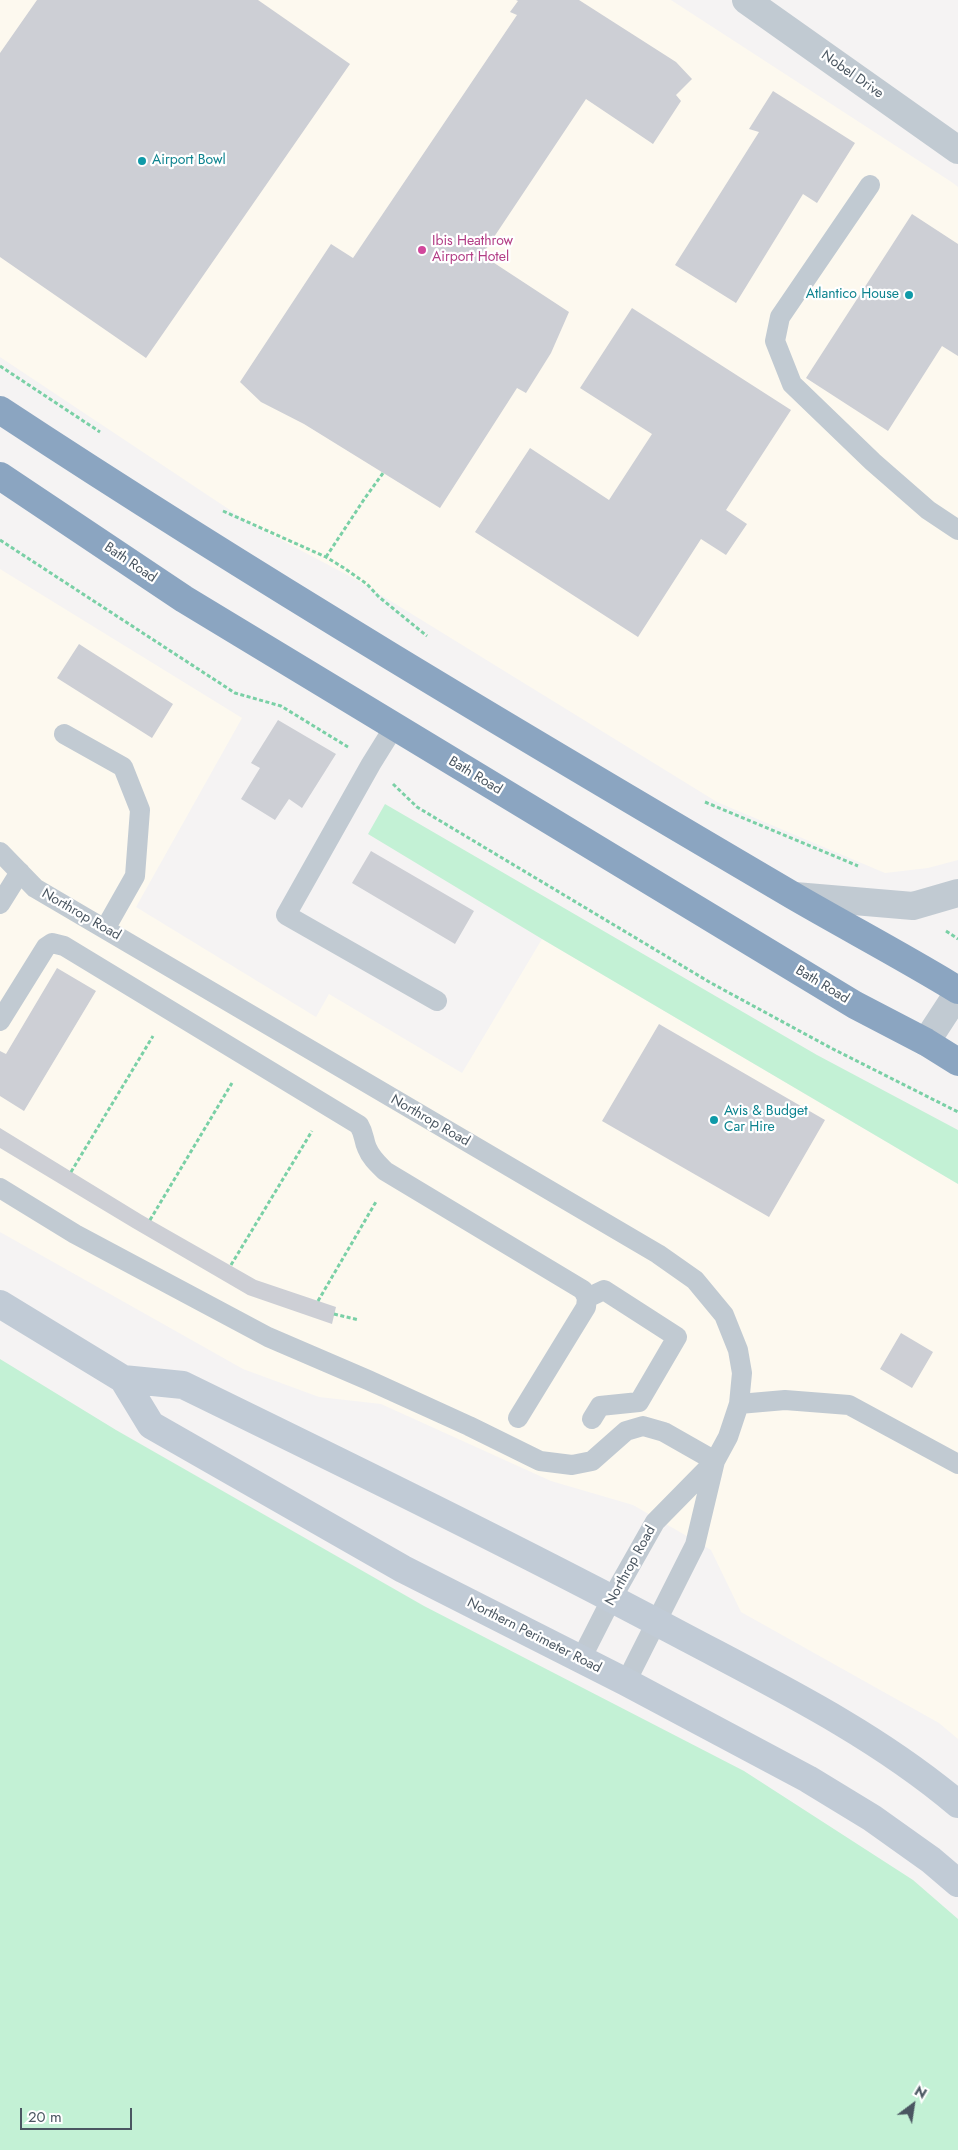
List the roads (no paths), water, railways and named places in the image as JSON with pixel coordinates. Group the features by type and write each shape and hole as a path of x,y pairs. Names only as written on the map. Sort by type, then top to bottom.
{"highway":[{"path":"0,410 74,459 320,613 795,896 906,958 958,991"},
{"name":"Bath Road","path":"0,476 184,599 855,1004 926,1042 958,1062"}],"street":[{"name":"Nobel Drive","path":"746,0 958,150"},
{"path":"795,896 913,906 958,893"},
{"path":"926,1042 958,991"},
{"name":"Northern Perimeter Road","path":"0,1304 123,1379 183,1385 541,1560 845,1723 924,1777 958,1804"},
{"name":"Northern Perimeter Road","path":"123,1379 151,1426 403,1569 626,1682 808,1779 856,1808 931,1860 958,1883"}],"lane":[{"path":"870,185 780,317 775,341 792,384 880,468 928,510 958,530"},
{"path":"394,727 371,764 286,915 437,1001"},
{"path":"64,734 123,767 140,810 135,876 105,929"},
{"name":"Northrop Road","path":"0,852 35,888 649,1249 695,1280 724,1315 738,1350 742,1374 739,1404 728,1437 715,1461 695,1545 658,1622 626,1682"},
{"path":"0,904 20,872"},
{"path":"0,1022 46,947 52,943 64,946 359,1125 365,1134 366,1146 372,1157 385,1171 582,1290 587,1298 586,1307 518,1418"},
{"path":"0,1188 75,1234 268,1337 461,1422 540,1461 572,1465 592,1462 626,1431 643,1426 664,1432 715,1461"},
{"path":"587,1298 604,1290 678,1337 639,1402 600,1406 592,1419"},
{"path":"739,1404 785,1400 849,1405 958,1464"},
{"name":"Northrop Road","path":"581,1659 612,1598 655,1522 715,1461"}],"place":[{"name":"Airport Bowl","path":"142,161"},
{"name":"Ibis Heathrow Airport Hotel","path":"422,250"},
{"name":"Atlantico House","path":"909,295"},
{"name":"Avis & Budget Car Hire","path":"714,1120"}]}
